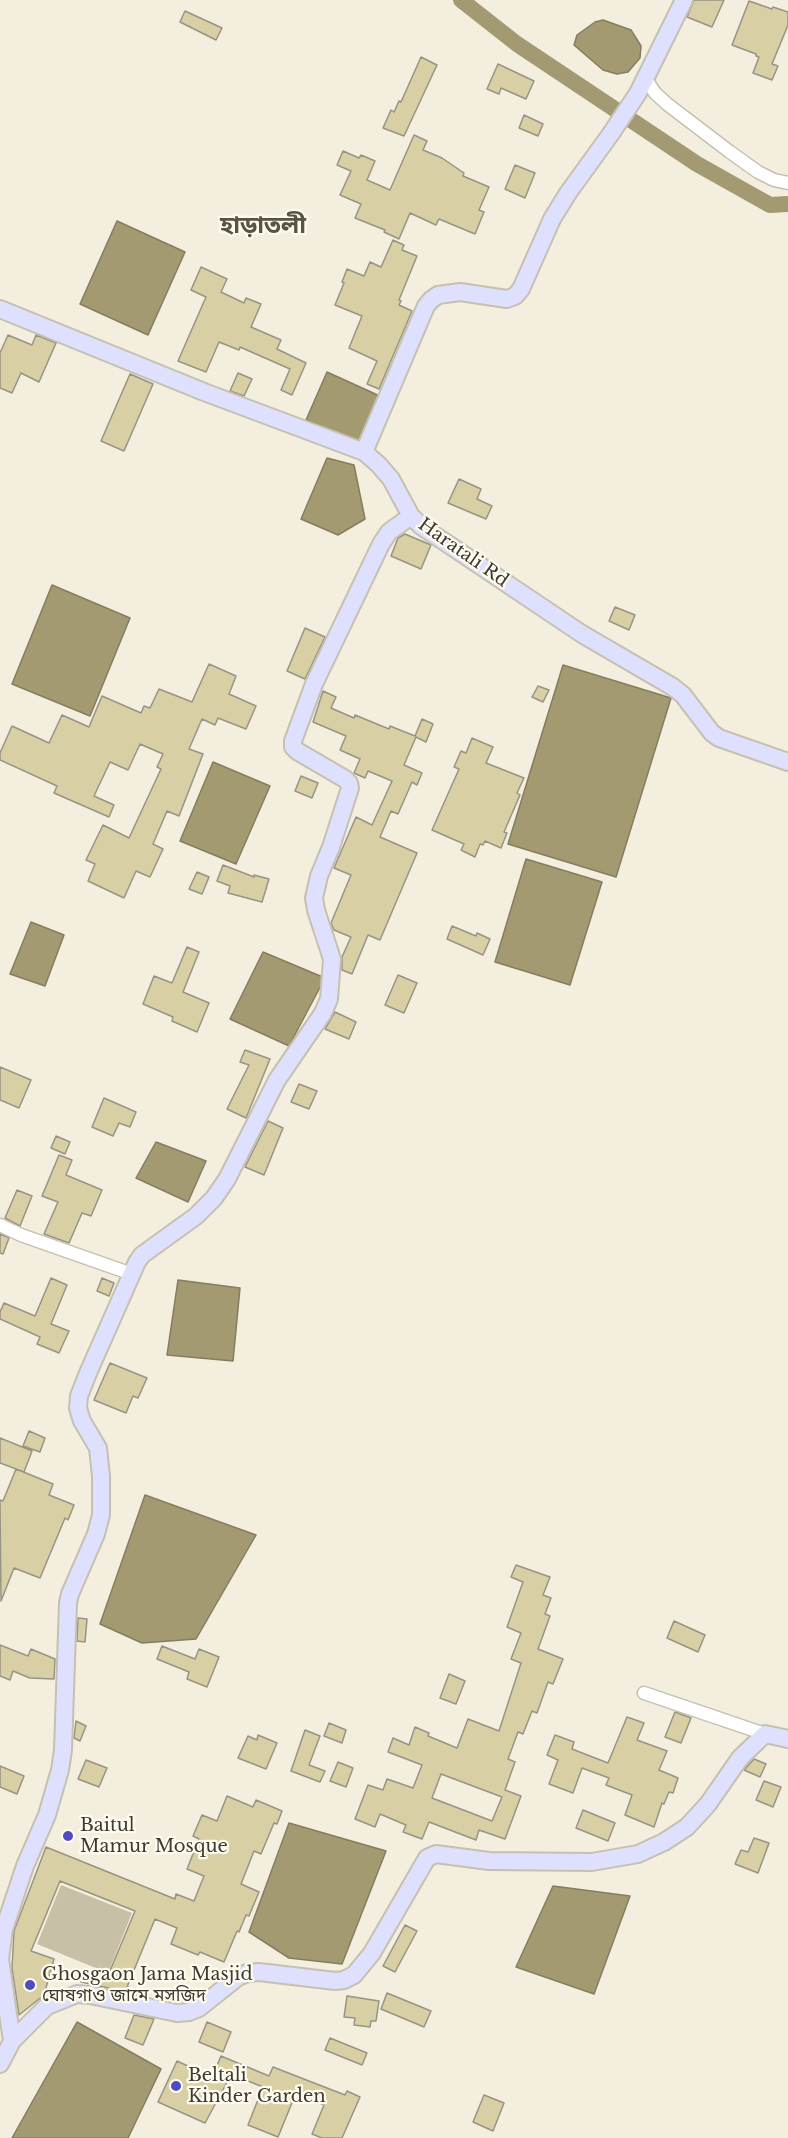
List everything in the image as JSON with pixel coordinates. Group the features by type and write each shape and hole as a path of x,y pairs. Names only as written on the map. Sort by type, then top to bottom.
{"street":[{"path":"364,452 426,306 438,295 453,292 507,298 515,296 521,289 552,219 642,86 684,0"},
{"path":"642,86 655,93 758,172 774,180 788,183"},
{"name":"Haratali Rd","path":"0,309 204,392 364,452 391,480 411,516 421,526 582,634 674,687 718,738 788,762"},
{"path":"12,2041 0,1959 4,1929 25,1866 47,1815 60,1770 63,1750 68,1603 96,1534 101,1515 98,1448 82,1421 78,1408 79,1396 142,1255 196,1216 214,1198 227,1179 277,1080 323,1013 328,999 332,959 316,910 315,898 319,876 350,788 345,778 297,751 293,747 293,741 314,684 381,543 389,532 411,516"},
{"path":"0,1225 21,1235 132,1274"},
{"path":"644,1693 765,1734 788,1739"},
{"path":"0,2064 12,2041 47,2006 77,1994 177,2013 199,2008 238,1977 247,1973 259,1972 335,1981 344,1980 354,1975 372,1953 427,1858 436,1854 489,1861 592,1862 639,1854 687,1827 708,1804 740,1758 765,1734"}],"shaded area":[{"path":"603,20 631,30 641,46 640,58 628,72 617,74 603,70 574,45 577,35 595,22"},
{"path":"117,221 185,252 148,335 80,304"},
{"path":"327,372 382,397 361,444 306,420"},
{"path":"327,458 354,465 365,519 338,535 301,519"},
{"path":"52,585 130,618 90,716 12,684"},
{"path":"563,665 671,698 616,877 508,844"},
{"path":"213,762 270,786 236,864 180,841"},
{"path":"526,859 602,882 570,985 495,962"},
{"path":"31,922 64,935 45,986 10,974"},
{"path":"263,952 325,978 289,1046 230,1019"},
{"path":"156,1142 206,1161 188,1202 136,1178"},
{"path":"178,1280 240,1288 233,1361 167,1355"},
{"path":"145,1495 256,1535 196,1639 142,1643 100,1624"},
{"path":"289,1823 386,1851 342,1964 289,1958 249,1932"},
{"path":"61,1885 132,1913 108,1973 37,1944"},
{"path":"553,1886 630,1896 594,1994 516,1967"},
{"path":"77,2022 161,2069 128,2138 12,2138"}],"building":[{"path":"694,0 724,0 712,27 687,17"},
{"path":"749,1 788,12 788,25 772,64 778,66 772,80 753,73 759,57 756,54 732,45"},
{"path":"185,11 222,28 216,40 180,22"},
{"path":"421,57 437,65 404,136 383,128 391,110 394,112 399,101 401,102"},
{"path":"498,64 534,81 526,99 501,88 499,94 487,89"},
{"path":"524,115 543,124 538,136 519,128"},
{"path":"414,135 427,141 423,150 442,158 464,173 463,176 489,187 479,210 484,212 475,234 439,219 436,225 410,213 399,239 384,232 385,230 355,218 361,204 340,195 351,171 337,165 343,151 359,158 361,155 375,161 367,180 390,190"},
{"path":"515,165 535,173 525,198 505,189"},
{"path":"393,240 404,245 402,250 417,256 399,300 401,301 399,305 412,311 379,389 367,384 377,361 349,348 362,316 335,305 347,269 364,276 370,262 381,267"},
{"path":"201,267 227,279 221,292 244,303 246,298 261,304 251,327 281,340 277,349 306,363 292,395 281,390 290,369 240,347 239,350 219,342 206,372 178,361 206,297 191,290"},
{"path":"8,335 32,345 36,335 56,343 39,382 21,373 12,393 0,388 0,353"},
{"path":"238,373 252,379 244,396 230,391"},
{"path":"130,374 153,384 124,451 101,441"},
{"path":"459,479 481,489 477,499 492,506 486,519 448,503"},
{"path":"405,534 431,545 421,569 391,556 398,538"},
{"path":"615,607 635,615 629,630 609,621"},
{"path":"305,628 325,637 305,679 287,671"},
{"path":"209,664 236,676 229,694 256,706 246,729 218,718 215,725 202,719 189,749 203,754 179,816 167,811 153,844 163,849 150,877 136,871 124,898 88,881 95,864 86,860 103,825 129,838 161,769 157,767 163,754 140,744 128,770 110,762 94,796 114,805 109,817 54,793 57,786 0,760 0,753 12,726 49,743 62,715 89,727 102,696 141,713 144,706 150,708 159,689 192,702"},
{"path":"538,686 549,690 543,702 532,697"},
{"path":"323,691 336,697 331,708 389,729 390,726 415,736 422,719 433,724 426,742 416,737 404,765 422,773 417,785 412,782 398,814 391,811 380,837 417,853 380,940 368,935 352,974 342,970 342,957 351,937 334,930 331,923 351,875 334,868 356,817 372,825 392,781 368,771 365,778 354,773 360,759 340,750 346,736 313,722"},
{"path":"472,738 493,747 486,763 524,778 517,793 520,795 504,832 507,833 501,848 485,841 483,845 480,844 475,857 461,850 464,844 432,830 459,769 454,767 461,751 466,753"},
{"path":"301,776 318,783 312,798 295,791"},
{"path":"223,865 254,877 254,875 269,879 262,902 228,893 230,886 217,881"},
{"path":"197,872 209,877 202,894 189,889"},
{"path":"452,926 490,939 483,955 447,939"},
{"path":"187,947 199,952 183,992 209,1003 197,1032 172,1021 173,1017 143,1004 154,976 172,983"},
{"path":"398,975 417,983 404,1013 385,1005"},
{"path":"335,1012 356,1022 349,1039 325,1029"},
{"path":"245,1050 270,1059 246,1118 227,1109 249,1065 240,1062"},
{"path":"0,1067 31,1080 19,1108 0,1100"},
{"path":"299,1084 317,1091 309,1109 291,1102"},
{"path":"104,1098 136,1112 130,1127 119,1123 113,1136 92,1127"},
{"path":"268,1121 283,1128 264,1175 245,1167"},
{"path":"56,1136 70,1142 65,1154 51,1148"},
{"path":"59,1155 72,1160 66,1175 102,1190 91,1216 82,1213 69,1243 44,1234 58,1202 42,1196"},
{"path":"17,1190 32,1196 20,1226 5,1218"},
{"path":"0,1234 9,1238 3,1254 0,1253"},
{"path":"51,1278 67,1285 51,1324 69,1331 59,1353 37,1344 40,1337 0,1319 4,1303 35,1316"},
{"path":"102,1278 114,1283 109,1296 97,1291"},
{"path":"110,1363 147,1378 138,1398 133,1396 126,1413 94,1400"},
{"path":"29,1431 45,1438 40,1452 23,1446"},
{"path":"0,1438 32,1451 24,1472 0,1463"},
{"path":"16,1469 53,1484 49,1495 74,1505 68,1520 65,1518 40,1578 14,1568 1,1601 0,1500 3,1501"},
{"path":"516,1565 550,1577 543,1595 551,1598 545,1614 550,1616 538,1649 563,1659 553,1684 548,1682 537,1713 532,1711 523,1734 518,1732 508,1759 515,1762 505,1790 521,1796 505,1839 479,1830 476,1840 429,1822 422,1839 403,1832 406,1825 380,1814 375,1827 355,1819 368,1785 383,1790 387,1779 413,1788 422,1765 388,1752 393,1738 409,1745 415,1727 429,1733 428,1736 457,1748 468,1719 499,1731 521,1663 511,1659 521,1633 507,1627 523,1582 511,1577","holes":["441,1774 502,1797 492,1821 432,1798"]},
{"path":"78,1618 87,1619 85,1642 77,1641"},
{"path":"674,1621 705,1635 698,1652 667,1638"},
{"path":"0,1645 28,1656 31,1649 55,1659 54,1679 30,1678 13,1671 10,1680 0,1676"},
{"path":"162,1646 195,1659 199,1649 219,1657 207,1687 187,1679 189,1672 157,1659"},
{"path":"449,1674 465,1681 456,1704 440,1698"},
{"path":"675,1712 691,1718 681,1743 665,1737"},
{"path":"627,1717 644,1723 637,1740 667,1751 659,1770 678,1778 673,1793 669,1792 664,1804 662,1803 654,1827 625,1815 632,1795 606,1785 609,1778 582,1768 573,1793 549,1784 558,1760 547,1755 555,1735 574,1742 572,1749 608,1763"},
{"path":"76,1721 86,1726 80,1741 74,1738"},
{"path":"329,1723 346,1730 342,1743 324,1736"},
{"path":"305,1730 320,1736 309,1765 325,1771 320,1782 291,1771"},
{"path":"258,1735 277,1743 266,1769 238,1758 248,1736 257,1740"},
{"path":"754,1759 766,1764 760,1777 744,1770"},
{"path":"86,1760 107,1768 99,1787 78,1779"},
{"path":"338,1762 353,1768 346,1787 330,1781"},
{"path":"0,1766 24,1776 17,1794 0,1787"},
{"path":"764,1781 781,1787 773,1807 756,1800"},
{"path":"227,1796 253,1807 256,1800 282,1811 277,1824 274,1823 261,1854 254,1851 241,1884 259,1892 249,1916 246,1915 239,1932 237,1931 224,1962 171,1944 177,1928 155,1919 127,1992 81,1982 87,1970 107,1978 135,1911 60,1881 31,1951 54,1959 44,1995 19,2015 12,1968 14,1931 46,1847 175,1899 176,1894 194,1901 204,1876 187,1869 199,1839 193,1836 202,1815 217,1821"},
{"path":"583,1810 615,1823 608,1841 576,1828"},
{"path":"754,1838 769,1843 758,1873 735,1864 741,1850 748,1852"},
{"path":"405,1925 417,1931 395,1972 383,1966"},
{"path":"387,1993 431,2011 424,2027 381,2009"},
{"path":"347,1996 379,2001 376,2021 371,2021 370,2027 354,2025 355,2018 344,2017"},
{"path":"134,2015 154,2019 143,2045 125,2038"},
{"path":"207,2022 231,2032 223,2052 199,2042"},
{"path":"330,2038 367,2053 362,2065 325,2050"},
{"path":"221,2056 269,2076 273,2067 345,2095 347,2091 360,2097 342,2138 322,2138 312,2134 324,2105 296,2093 278,2137 248,2125 263,2087 231,2075 205,2123 158,2102 177,2061 212,2077"},
{"path":"484,2095 504,2103 493,2131 473,2122"}],"waterway":[{"path":"461,0 517,44 697,164 770,205 788,204"}],"place":[{"name":"Baitul Mamur Mosque","path":"68,1836"},
{"name":"Ghosgaon Jama Masjid ঘোষগাও জামে মসজিদ","path":"30,1985"},
{"name":"Beltali Kinder Garden","path":"176,2086"}],"district":[{"name":"হাড়াতলী","path":"263,226"}]}
